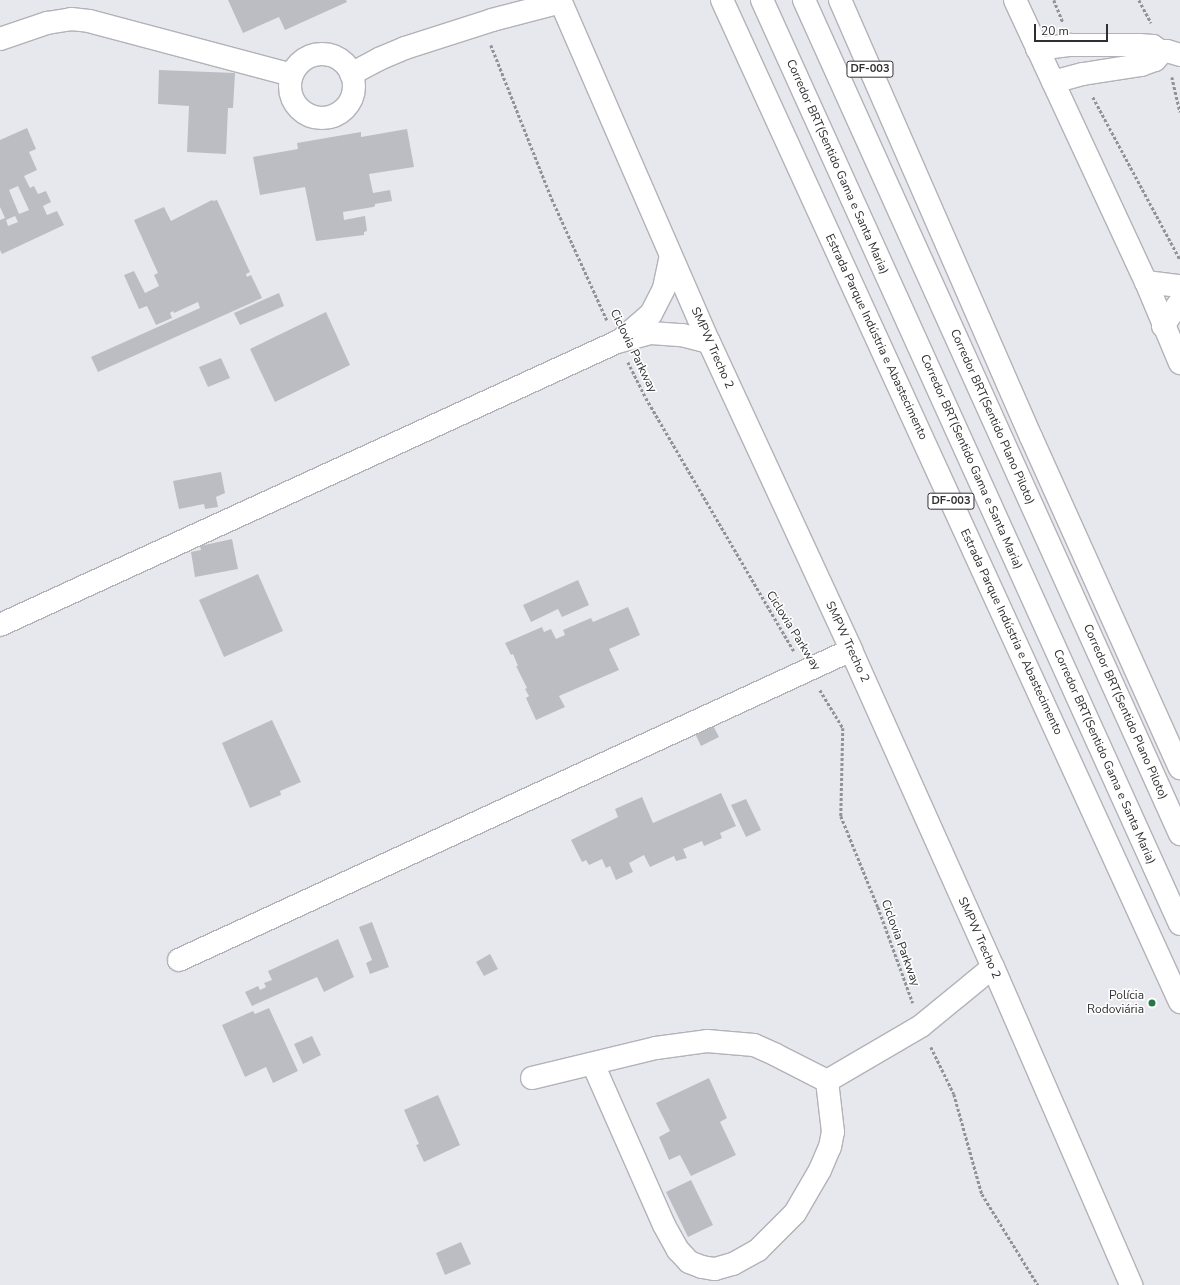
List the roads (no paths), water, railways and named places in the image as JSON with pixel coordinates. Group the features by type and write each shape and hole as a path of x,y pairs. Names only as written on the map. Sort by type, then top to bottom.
{"main road":[{"name":"Estrada Parque Indústria e Abastecimento","path":"722,0 1180,1002"},
{"name":"Corredor BRT(Sentido Gama e Santa Maria)","path":"762,0 1180,924"},
{"name":"Corredor BRT(Sentido Plano Piloto)","path":"804,0 1180,834"},
{"name":"DF-003","path":"840,0 1031,437 1180,768"},
{"path":"1015,0 1146,282 1163,326 1180,363"},
{"path":"352,74 379,59 404,48 492,20 560,1"},
{"name":"SMPW Trecho 2","path":"560,1 709,342 851,650 993,967 1131,1285"},
{"path":"0,39 47,23 71,19 89,21 292,75"},
{"path":"1037,50 1071,45 1148,46 1171,54"},
{"path":"315,54 327,54 337,58 346,64 352,74 354,85 352,96 347,106 338,113 328,117 317,118 306,114 298,107 292,98 290,87 292,75 297,65 305,58 315,54"},
{"path":"1053,82 1083,74 1141,65 1171,54"},
{"path":"617,342 651,314 664,288 671,256"},
{"path":"1146,282 1180,286"},
{"path":"1163,326 1180,302"},
{"path":"0,625 617,342 651,333 682,335 709,342"},
{"path":"179,960 851,650"},
{"path":"827,1082 921,1026 993,967"},
{"path":"532,1078 656,1048 708,1041 754,1045 827,1082"},
{"path":"593,1064 664,1225 678,1250 689,1262 702,1267 715,1269 733,1264 758,1250 796,1213 820,1170 830,1147 833,1132 827,1082"}],"place":[{"name":"Polícia Rodoviária","path":"1152,1003"}]}
